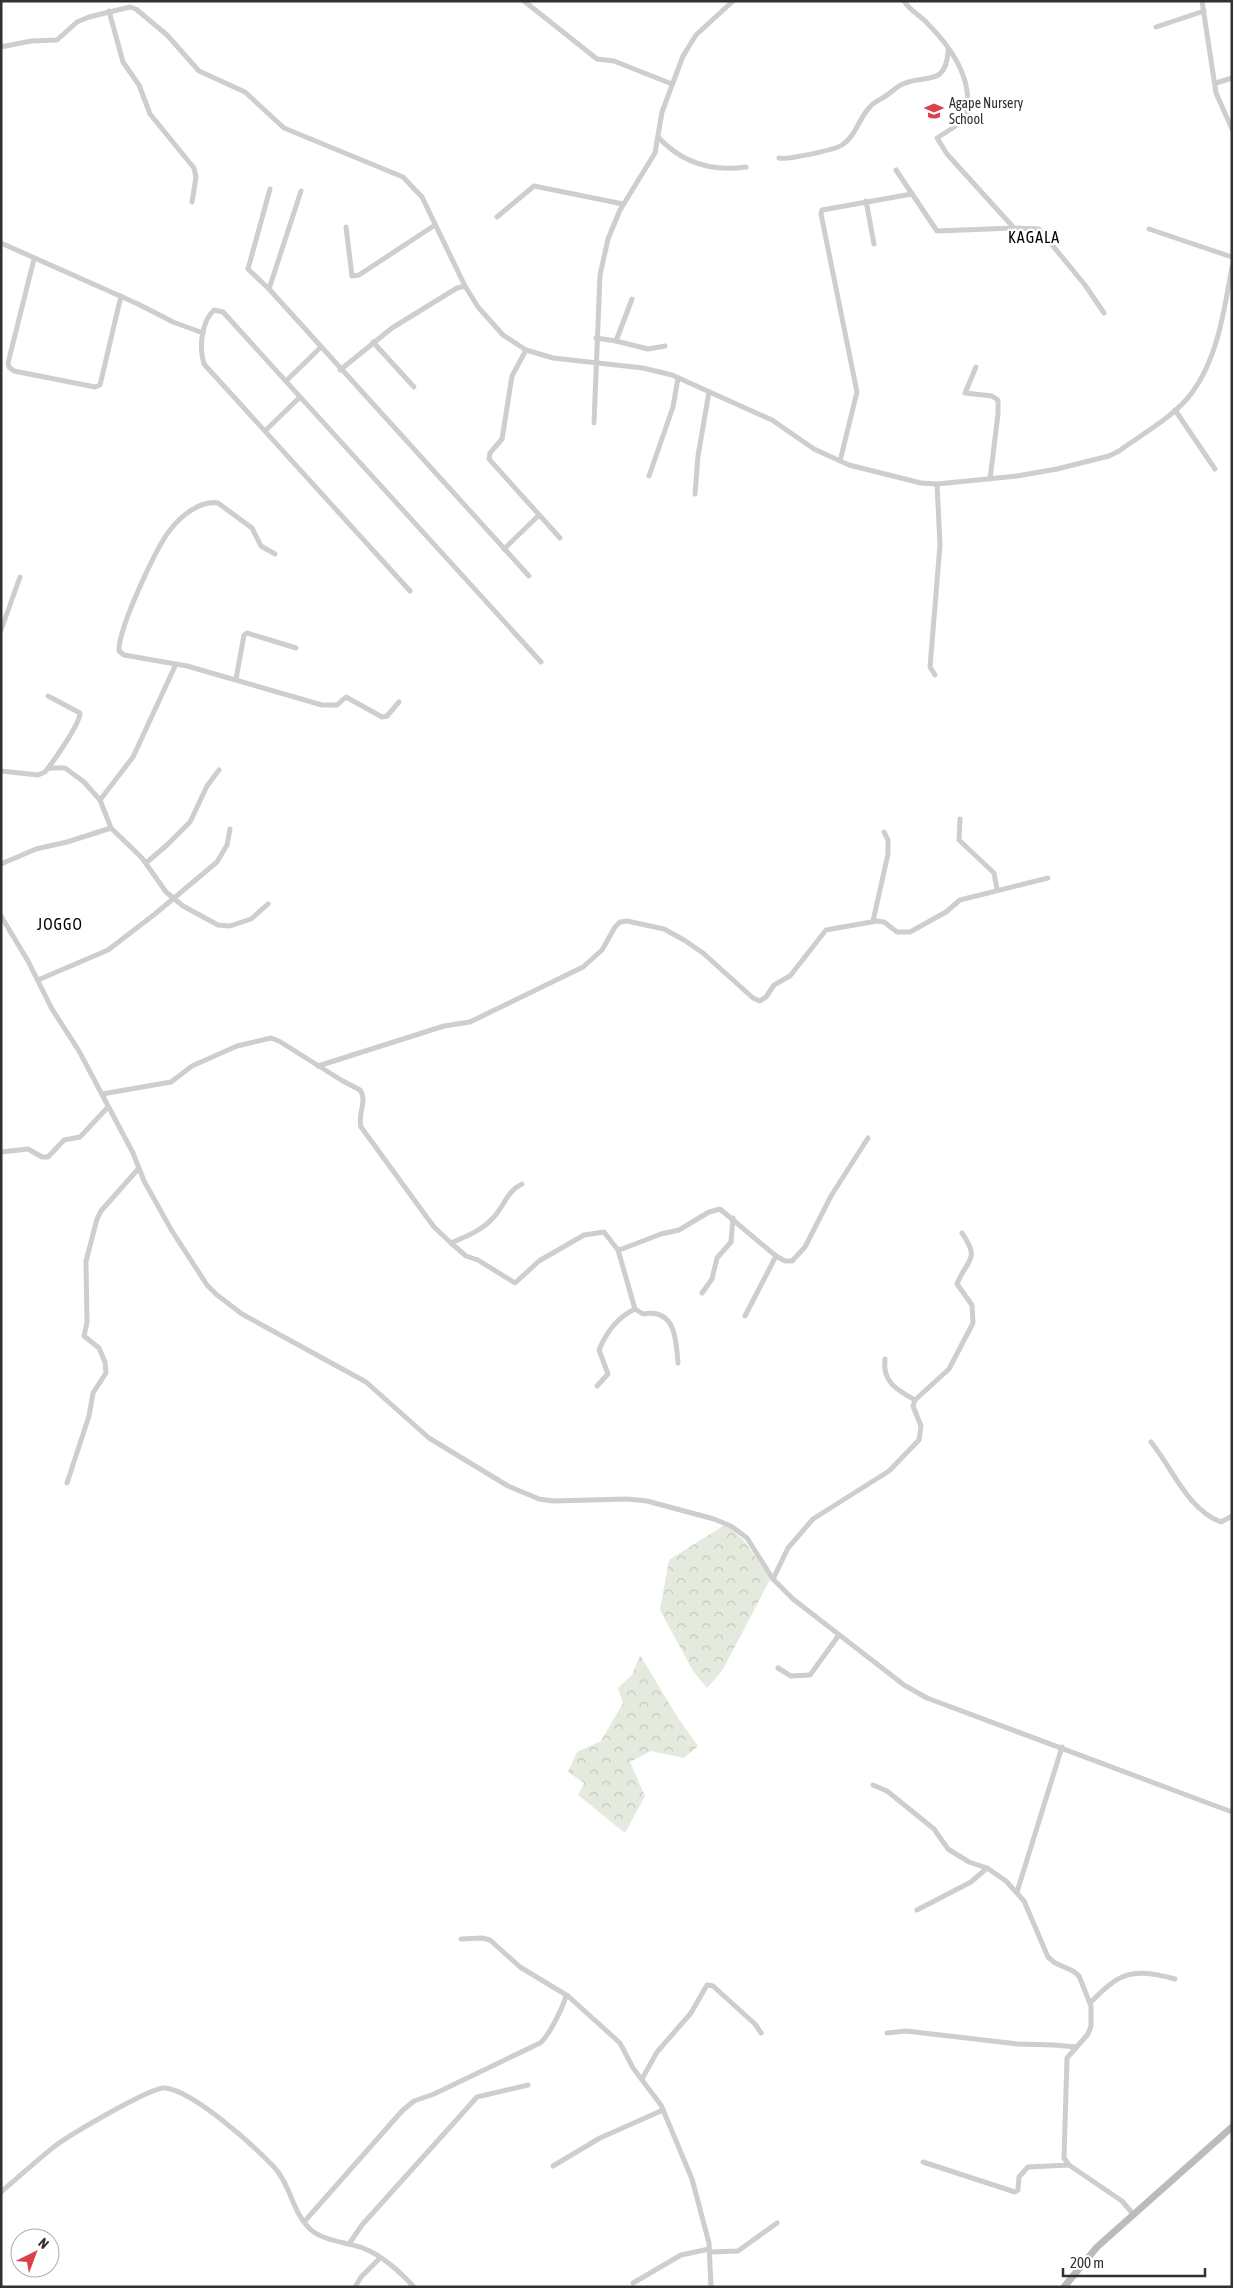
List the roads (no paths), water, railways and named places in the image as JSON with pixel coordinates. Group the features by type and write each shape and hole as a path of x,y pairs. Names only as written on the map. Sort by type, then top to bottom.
{"street":[{"path":"524,1 596,59 614,61 672,84"},
{"path":"594,423 600,275 608,239 623,204 655,152 662,112 683,56 696,35 733,1"},
{"path":"904,1 933,29 966,80 968,111 965,120 959,126 937,138 947,154 1014,228"},
{"path":"1202,1 1219,102 1232,129"},
{"path":"1,47 31,41 57,40 78,22 109,11 130,7 145,14 178,46 199,72 244,92 284,128 403,177 422,197 465,286 491,324 503,335 526,350 554,358 643,368 678,378 772,420 814,449 840,461 858,468 922,483 937,484 990,479 1057,469 1109,456 1119,451 1175,410 1187,399 1198,383 1219,334 1232,267"},
{"path":"109,11 123,62 138,85 150,114 159,128 194,168 196,177 192,202"},
{"path":"1156,27 1204,11"},
{"path":"779,158 785,159 832,150 842,145 853,136 868,109 875,101 887,96 908,80 934,78 946,66 948,50"},
{"path":"1216,83 1232,78"},
{"path":"658,137 676,153 703,166 718,169 746,167"},
{"path":"896,170 937,231 1039,229 1080,279 1104,313"},
{"path":"497,217 534,186 623,204"},
{"path":"270,189 248,269 269,289 320,348 529,576"},
{"path":"269,289 301,191"},
{"path":"840,461 857,392 821,214 822,210 828,207 912,194"},
{"path":"866,201 874,244"},
{"path":"346,227 352,276 359,274 435,225"},
{"path":"1149,229 1232,257"},
{"path":"1,243 121,296 173,322 203,333"},
{"path":"34,258 8,363 9,367 14,371 95,387 100,385 121,296"},
{"path":"340,370 373,342 441,298 465,286"},
{"path":"616,341 632,299"},
{"path":"410,591 266,430 204,364 202,356 203,333 210,313 217,310 223,312 541,662"},
{"path":"596,338 648,349 666,346"},
{"path":"373,342 414,387"},
{"path":"286,381 320,348"},
{"path":"526,350 512,376 502,439 490,453 489,459 560,538"},
{"path":"976,368 965,393 992,396 998,400 990,479"},
{"path":"649,476 673,407 678,378"},
{"path":"695,494 698,456 709,392"},
{"path":"266,430 300,398"},
{"path":"1175,410 1215,469"},
{"path":"935,675 930,667 940,545 937,484"},
{"path":"275,554 261,546 252,528 218,503 200,504 170,530 143,579 119,650 124,655 176,664 322,705 337,705 346,697 382,717 387,716 399,702"},
{"path":"504,549 539,515"},
{"path":"1,630 20,577"},
{"path":"236,680 244,635 247,633 296,648"},
{"path":"100,800 133,757 176,664"},
{"path":"1,771 38,775 48,768 80,716 78,711 48,696"},
{"path":"48,768 59,766 75,774 100,800 111,828 146,863 174,899 204,919 218,925 230,926 251,920 268,904"},
{"path":"146,863 168,845 190,822 203,794 219,770"},
{"path":"960,819 959,840 994,873 997,889"},
{"path":"1,864 36,849 67,842 111,828"},
{"path":"38,980 108,950 174,899 222,855 227,845 230,829"},
{"path":"873,921 888,854 888,840 884,832"},
{"path":"318,1066 450,1024 470,1022 583,967 602,950 615,927 620,922 627,921 673,934 703,953 753,998 760,1001 766,997 774,985 790,976 826,930 873,921 884,922 897,932 910,932 922,928 930,919 946,912 960,900 997,889 1048,878"},
{"path":"1,916 52,1008 79,1051 139,1168 192,1263 217,1295 242,1314 366,1382 429,1438 494,1478 539,1499 553,1501 628,1499 647,1501 714,1519 731,1526 747,1538 773,1579 793,1599 904,1685 927,1698 1232,1812"},
{"path":"102,1094 170,1082 204,1060 237,1046 261,1039 270,1038 279,1041 360,1090 364,1100 359,1116 361,1127 434,1227 450,1244 466,1256 478,1260 515,1283 540,1260 584,1235 604,1232 618,1250 635,1308 643,1314 657,1314 671,1324 675,1333 678,1363"},
{"path":"1,1152 28,1149 48,1157 64,1140 80,1137 108,1107"},
{"path":"618,1250 661,1234 679,1230 720,1208 776,1256 784,1261 792,1261 800,1255 831,1196 868,1138"},
{"path":"67,1482 89,1416 93,1394 106,1374 105,1362 99,1348 84,1336 87,1322 85,1290 88,1250 101,1211 139,1168"},
{"path":"450,1244 476,1231 492,1219 510,1193 522,1184"},
{"path":"702,1293 712,1280 716,1258 731,1242 733,1218"},
{"path":"773,1579 788,1548 813,1519 889,1471 918,1440 921,1426 913,1406 915,1400 949,1369 973,1323 972,1305 957,1284 972,1255 972,1249 962,1233"},
{"path":"745,1316 776,1256"},
{"path":"597,1386 608,1374 599,1350 606,1334 628,1312 635,1308"},
{"path":"885,1359 885,1376 890,1383 915,1400"},
{"path":"1151,1442 1195,1504 1205,1514 1220,1522 1232,1516"},
{"path":"778,1668 791,1676 810,1675 839,1635"},
{"path":"1017,1892 1062,1747"},
{"path":"873,1785 887,1791 934,1829 948,1849 969,1862 988,1868 1002,1877 1024,1901 1044,1952 1055,1963 1076,1973 1090,2002 1091,2026 1083,2041 1066,2058 1064,2158 1069,2165 1122,2201 1134,2215"},
{"path":"917,1910 971,1882 988,1868"},
{"path":"461,1939 482,1938 490,1940 520,1967 545,1980 614,2036 663,2110 692,2179 710,2250 711,2287"},
{"path":"1090,2002 1120,1976 1146,1973 1175,1979"},
{"path":"642,2079 661,2045 691,2013 707,1985 713,1986 755,2024 760,2033"},
{"path":"304,2222 402,2111 414,2101 434,2094 540,2043 544,2040 553,2024 566,1996"},
{"path":"887,2033 906,2031 1018,2044 1054,2044 1076,2047"},
{"path":"349,2244 362,2225 477,2097 528,2085"},
{"path":"1,2192 65,2139 156,2088 164,2087 184,2094 204,2107 274,2167 285,2183 295,2208 304,2222 314,2232 349,2244 380,2258 399,2271 414,2287"},
{"path":"553,2166 600,2138 663,2110"},
{"path":"1064,2287 1097,2247 1232,2127"},
{"path":"923,2162 1015,2192 1018,2190 1019,2177 1028,2167 1069,2165"},
{"path":"633,2283 681,2255 710,2250 738,2250 777,2223"},
{"path":"355,2287 361,2277 380,2258"}],"place":[{"name":"Agape Nursery School","path":"934,111"}],"district":[{"name":"KAGALA","path":"1034,237"},
{"name":"JOGGO","path":"60,924"}]}
